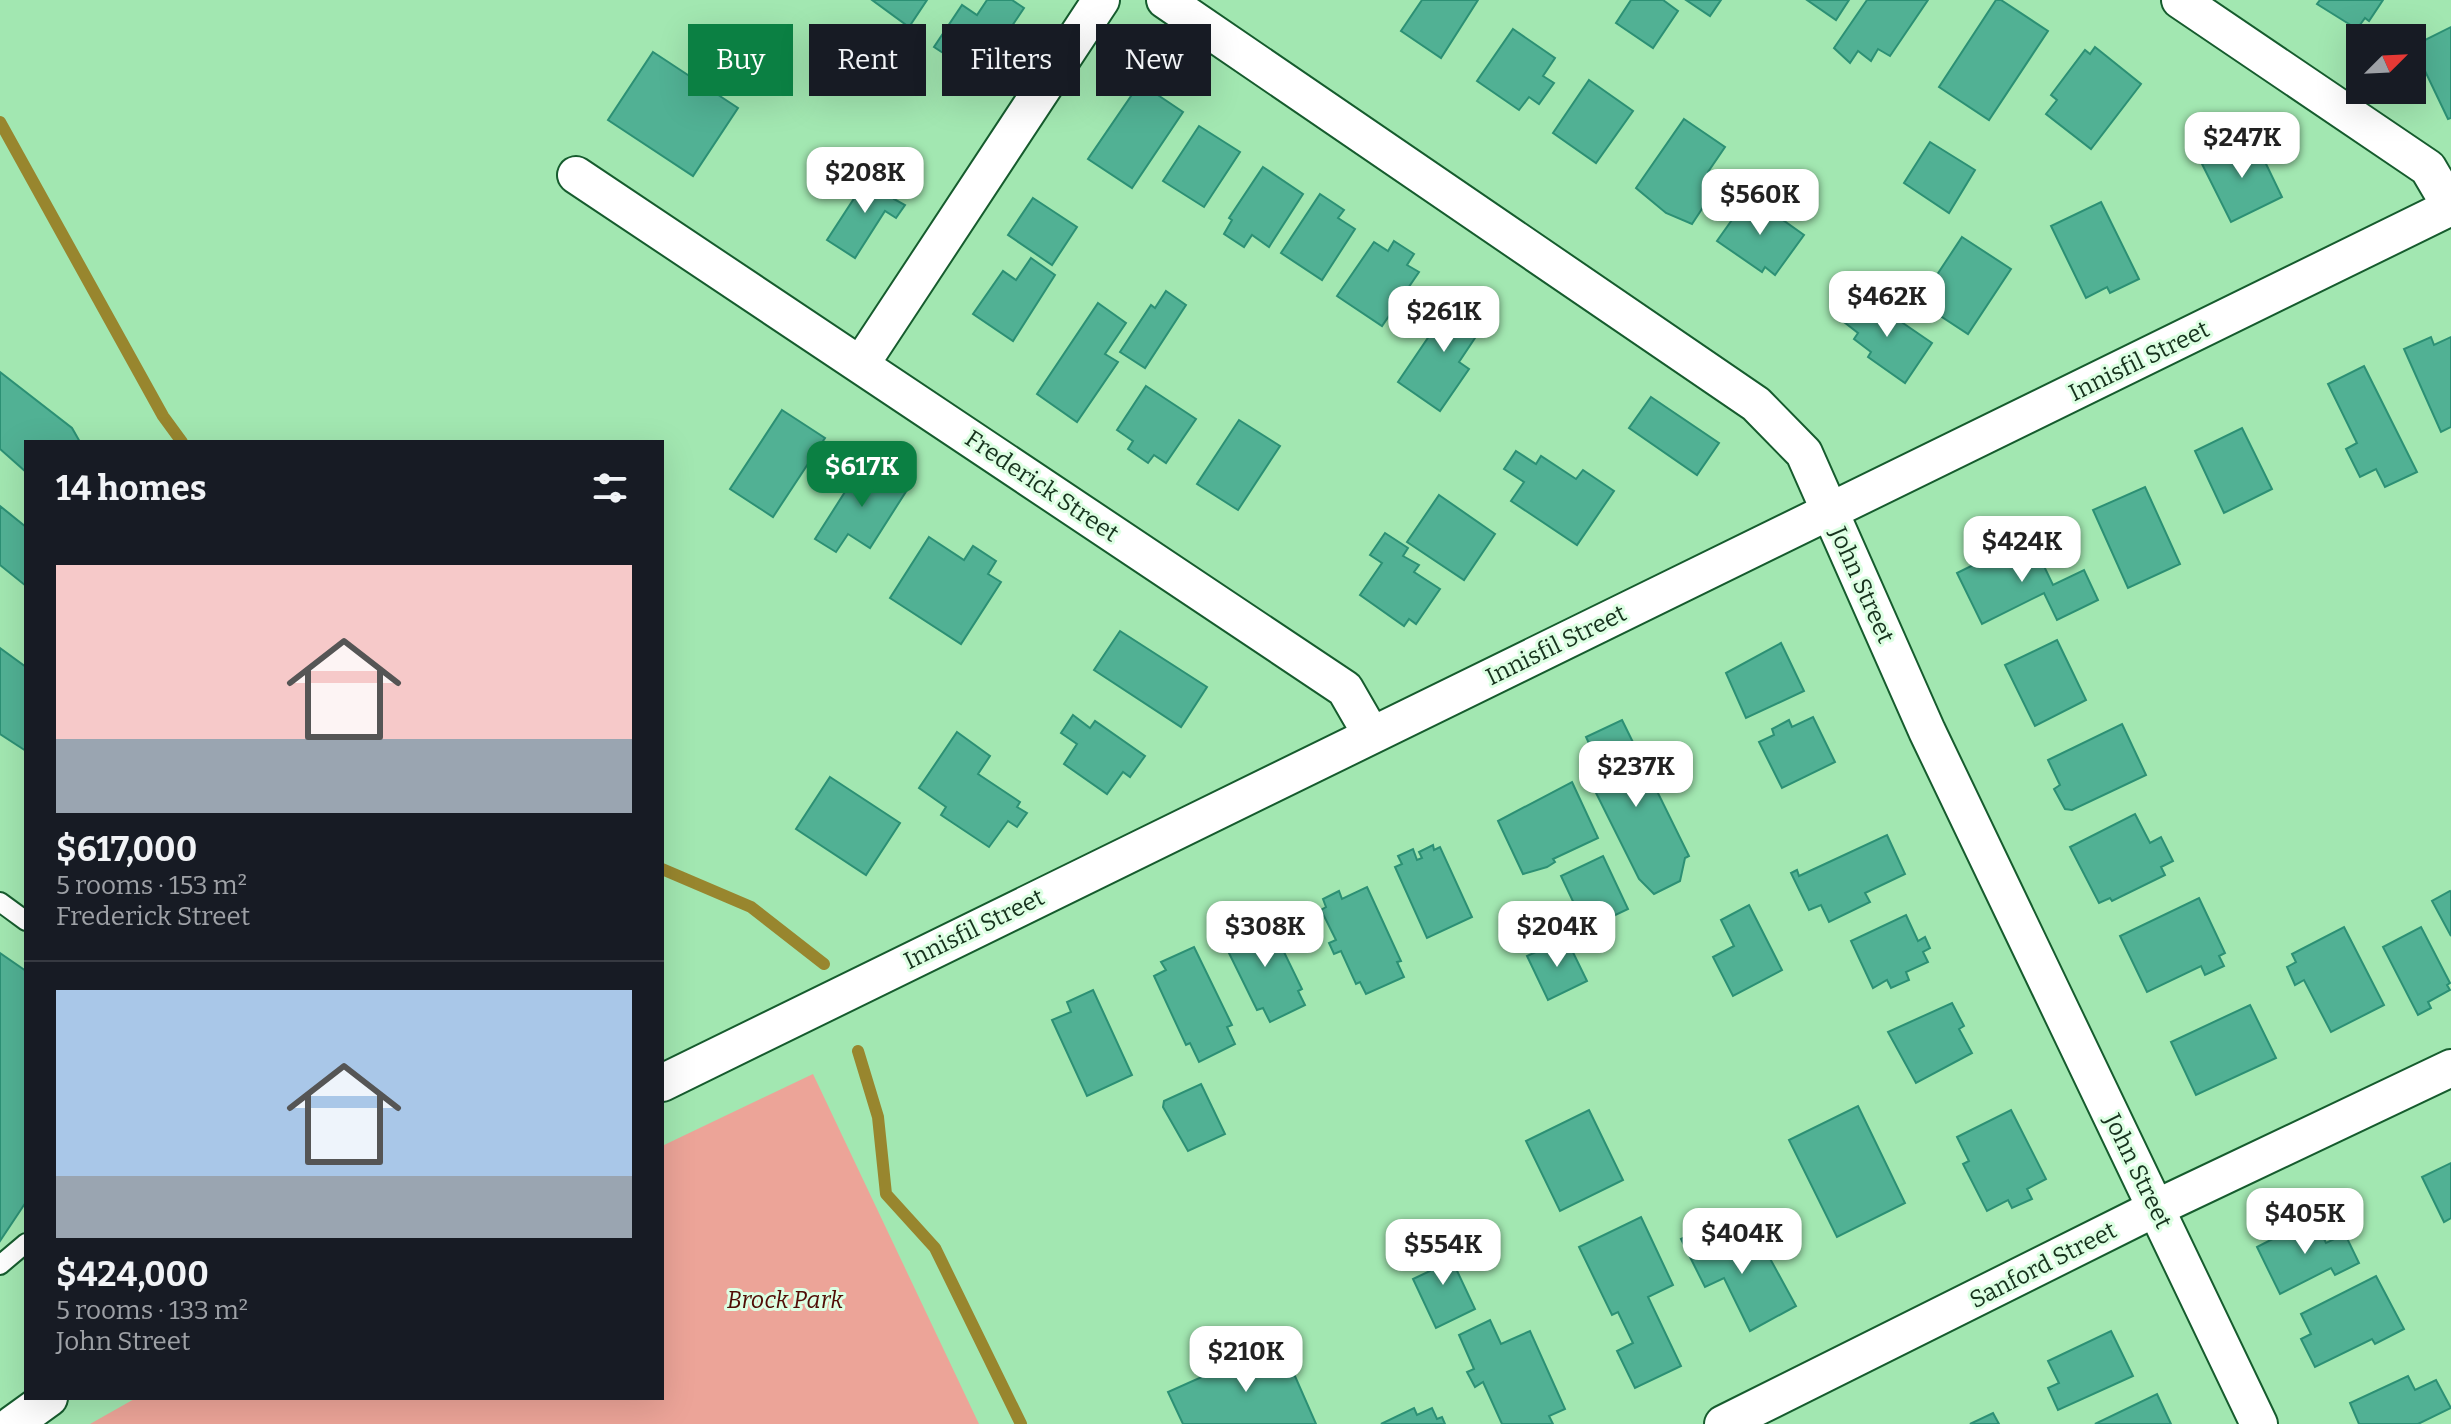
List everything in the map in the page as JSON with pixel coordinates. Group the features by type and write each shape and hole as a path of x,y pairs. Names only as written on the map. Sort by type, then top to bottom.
{"street":[{"path":"861,364 1101,0"},
{"name":"John Street","path":"1165,0 1756,404 1804,453 1927,731 2259,1424"},
{"path":"2180,0 2428,168 2451,207"},
{"name":"Frederick Street","path":"576,175 1345,689 1371,734"},
{"name":"Innisfil Street","path":"664,1082 1371,734 1830,514 2451,207"},
{"name":"Sanford Street","path":"1723,1424 2156,1208 2451,1068"},
{"path":"13,1424 46,1400"}],"lane":[{"path":"0,902 24,920"},
{"path":"0,1265 24,1245"}],"green space":[{"name":"Brock Park","path":"813,1074 979,1424 90,1424 132,1400 664,1400 664,1145"}],"building":[{"path":"872,0 927,0 911,24 905,24"},
{"path":"987,0 1012,0 1024,8 1013,24 949,24 962,5 977,15"},
{"path":"1422,0 1478,0 1441,58 1401,31"},
{"path":"1631,0 1663,0 1678,11 1653,48 1616,23"},
{"path":"1686,0 1721,0 1710,16"},
{"path":"1807,0 1849,0 1836,20"},
{"path":"1867,0 1928,0 1890,56 1878,49 1871,61 1858,51 1850,63 1834,48"},
{"path":"1996,0 2001,0 2048,31 1989,120 1939,87"},
{"path":"2320,0 2383,0 2369,21 2365,18 2361,24 2349,24 2317,4"},
{"path":"2451,27 2451,118 2448,119 2426,73 2426,40"},
{"path":"1513,29 1555,58 1543,76 1554,83 1539,104 1529,97 1519,110 1477,81"},
{"path":"942,35 942,52 934,47"},
{"path":"2095,47 2141,84 2091,149 2046,114 2057,100 2051,95 2085,50 2090,54"},
{"path":"653,52 688,75 688,96 720,96 738,108 693,176 608,120"},
{"path":"1589,80 1633,111 1596,163 1553,133"},
{"path":"1131,96 1159,96 1183,112 1132,188 1088,159"},
{"path":"1684,119 1725,147 1708,172 1721,180 1692,224 1666,213 1636,188"},
{"path":"1199,126 1240,152 1204,207 1163,181"},
{"path":"2254,139 2282,197 2231,222 2202,164"},
{"path":"1930,142 1975,170 1949,213 1904,183"},
{"path":"1263,167 1303,194 1269,247 1252,235 1244,247 1224,234 1232,220 1229,218"},
{"path":"870,174 898,192 894,199 905,205 896,218 885,211 855,258 827,240"},
{"path":"1320,194 1344,210 1338,218 1355,229 1322,280 1281,253"},
{"path":"1749,196 1804,235 1775,275 1765,267 1762,272 1717,241"},
{"path":"1033,198 1077,227 1052,265 1008,235"},
{"path":"2101,202 2139,279 2110,293 2107,287 2086,298 2051,226"},
{"path":"1962,237 2011,269 1968,334 1919,302"},
{"path":"1394,241 1414,254 1407,265 1419,272 1382,326 1337,296 1374,242 1388,251"},
{"path":"1031,258 1055,275 1013,341 973,314 1003,271 1016,280"},
{"path":"1166,291 1186,305 1145,368 1120,352 1151,305 1155,308"},
{"path":"1457,295 1489,317 1459,362 1469,369 1440,411 1398,382"},
{"path":"1862,295 1932,343 1905,383 1868,357 1871,352 1854,339 1858,333 1844,322"},
{"path":"1098,303 1126,323 1105,354 1118,362 1077,422 1037,394"},
{"path":"2431,337 2434,345 2451,337 2451,427 2441,432 2404,349"},
{"path":"2364,366 2417,472 2385,487 2376,469 2360,477 2346,449 2357,443 2328,384"},
{"path":"0,372 72,428 79,440 24,440 24,470 0,449"},
{"path":"1146,386 1196,419 1166,463 1154,455 1148,463 1128,449 1133,441 1117,430"},
{"path":"1651,397 1719,443 1697,475 1629,428"},
{"path":"782,410 825,438 773,517 730,489"},
{"path":"1239,420 1280,446 1238,510 1197,484"},
{"path":"2242,428 2272,489 2224,513 2195,451"},
{"path":"1516,451 1536,464 1541,456 1576,479 1583,470 1614,491 1577,545 1511,501 1524,482 1504,469"},
{"path":"864,462 907,490 870,548 848,534 836,552 815,539"},
{"path":"2145,487 2180,564 2128,588 2093,510"},
{"path":"1439,495 1495,534 1464,580 1407,542"},
{"path":"0,506 24,525 24,584 0,565"},
{"path":"1385,533 1408,548 1403,556 1419,565 1414,572 1440,589 1416,624 1409,619 1404,626 1360,595 1382,563 1370,555"},
{"path":"929,537 964,560 973,546 996,561 988,574 1001,582 961,644 890,598"},
{"path":"2030,537 2053,585 2084,570 2098,600 2057,620 2044,593 1982,624 1957,573"},
{"path":"1120,631 1207,687 1181,727 1094,670"},
{"path":"2057,640 2086,700 2035,726 2005,665"},
{"path":"1781,643 1804,691 1746,718 1726,673"},
{"path":"0,648 24,666 24,750 0,734"},
{"path":"1073,715 1090,728 1095,721 1145,756 1130,777 1123,772 1107,794 1064,764 1077,744 1061,733"},
{"path":"1813,717 1835,762 1782,788 1759,742 1774,735 1772,729 1789,720 1792,727"},
{"path":"1622,720 1689,856 1685,858 1680,881 1654,894 1639,879 1592,785 1599,781 1586,755 1593,752 1586,737"},
{"path":"2122,724 2146,775 2072,810 2065,809 2054,789 2060,785 2048,760"},
{"path":"957,732 990,756 978,774 1020,802 1017,807 1027,813 1017,827 1008,821 989,847 941,815 946,807 919,788"},
{"path":"830,777 900,823 866,875 796,829"},
{"path":"1572,782 1598,838 1553,859 1555,862 1547,867 1523,874 1498,821"},
{"path":"2135,814 2150,843 2161,837 2173,861 2161,867 2165,875 2112,901 2110,898 2099,903 2070,847"},
{"path":"1887,835 1905,874 1865,893 1870,902 1829,922 1821,905 1809,910 1791,873 1797,870 1799,876"},
{"path":"1433,845 1434,850 1440,847 1472,917 1427,938 1395,867 1402,864 1398,856 1413,849 1417,860 1422,858 1419,852"},
{"path":"1603,856 1628,909 1586,929 1561,876"},
{"path":"1367,887 1401,961 1397,962 1404,977 1366,994 1360,982 1356,984 1341,951 1334,954 1329,943 1336,940 1321,910 1326,907 1323,899 1339,891 1342,899"},
{"path":"2451,892 2451,936 2432,901"},
{"path":"2199,898 2225,953 2219,956 2224,966 2205,975 2201,966 2147,992 2120,936"},
{"path":"1749,905 1782,970 1733,996 1713,957 1734,946 1721,920"},
{"path":"1266,915 1302,989 1298,991 1305,1005 1270,1022 1263,1008 1257,1010 1224,943 1243,934 1240,927"},
{"path":"1906,915 1918,941 1925,937 1930,948 1923,952 1928,962 1906,972 1909,980 1891,988 1887,980 1873,988 1851,941"},
{"path":"2344,927 2384,1005 2331,1032 2304,980 2295,985 2287,967 2296,962 2292,954"},
{"path":"2421,927 2450,983 2447,985 2450,990 2428,1002 2431,1008 2418,1015 2383,947"},
{"path":"1566,938 1587,981 1548,1000 1527,956"},
{"path":"1194,947 1232,1025 1227,1027 1235,1044 1199,1062 1190,1043 1186,1045 1154,976 1166,970 1161,962"},
{"path":"0,953 24,970 24,1205 0,1241"},
{"path":"1093,990 1132,1075 1087,1096 1052,1020 1071,1012 1067,1002"},
{"path":"1952,1003 1964,1026 1959,1029 1972,1053 1916,1083 1888,1032"},
{"path":"2250,1005 2276,1058 2196,1095 2171,1042"},
{"path":"1201,1084 1225,1134 1188,1151 1163,1107 1164,1101"},
{"path":"1858,1106 1905,1203 1837,1237 1789,1140"},
{"path":"1589,1110 1623,1180 1560,1211 1526,1141"},
{"path":"2011,1110 2046,1179 2027,1189 2032,1199 2012,1208 2008,1200 1987,1211 1963,1164 1969,1161 1957,1137"},
{"path":"2451,1163 2451,1218 2444,1222 2422,1177"},
{"path":"1641,1217 1673,1285 1648,1297 1681,1366 1635,1388 1617,1351 1633,1343 1618,1312 1612,1315 1579,1247"},
{"path":"2314,1218 2326,1243 2345,1234 2359,1263 2335,1275 2331,1268 2280,1294 2257,1247"},
{"path":"1705,1227 1715,1245 1723,1250 1756,1233 1796,1306 1750,1331 1724,1278 1705,1287 1681,1239"},
{"path":"1443,1241 1475,1309 1436,1328 1413,1279 1430,1271 1421,1251"},
{"path":"2376,1276 2404,1329 2375,1344 2372,1339 2315,1367 2301,1339 2311,1334 2301,1314"},
{"path":"1490,1320 1501,1344 1530,1331 1565,1409 1549,1416 1553,1424 1502,1424 1483,1382 1475,1387 1467,1372 1474,1369 1459,1335"},
{"path":"2111,1331 2133,1376 2058,1410 2048,1388 2059,1383 2048,1361"},
{"path":"1280,1342 1316,1424 1183,1424 1168,1392"},
{"path":"2408,1376 2415,1390 2436,1380 2451,1408 2418,1424 2359,1424 2350,1403"},
{"path":"2157,1394 2171,1424 2095,1424"},
{"path":"1414,1408 1417,1415 1432,1408 1437,1419 1442,1417 1445,1424 1381,1424"},
{"path":"1993,1413 1999,1424 1970,1424"}],"waterway":[{"path":"0,122 163,416 181,440"},
{"path":"664,870 751,907 824,964"},
{"path":"858,1051 878,1117 886,1194 935,1248 1021,1424"}]}
